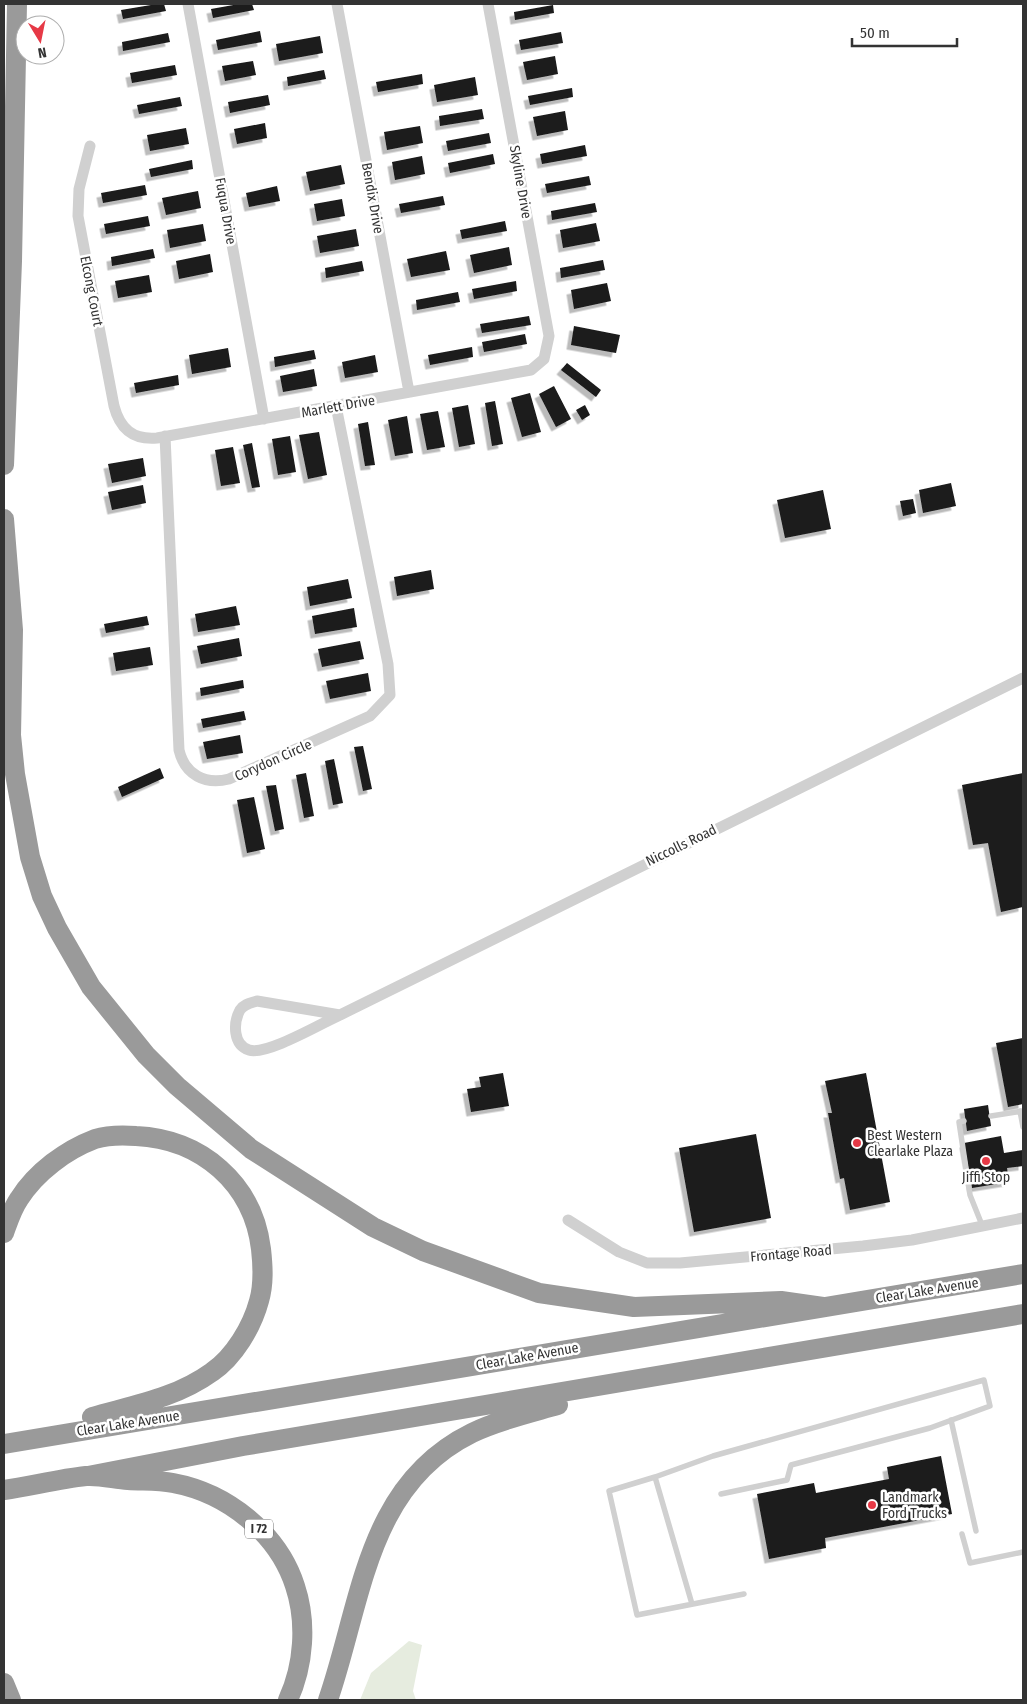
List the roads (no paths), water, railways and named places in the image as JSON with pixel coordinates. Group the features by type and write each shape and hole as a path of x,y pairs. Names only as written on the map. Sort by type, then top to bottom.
{"highway":[{"path":"4,465 12,261 17,4"},
{"path":"4,520 13,630 11,735 15,774 33,865 42,896 57,928 90,987 146,1055 177,1086 251,1149 373,1227 423,1251 539,1293 634,1307 781,1301 823,1306"},
{"path":"4,1233 18,1199 34,1180 53,1163 97,1139 120,1135 153,1136 175,1141 201,1152 236,1186 256,1222 260,1237 263,1278 256,1314 245,1335 214,1372 170,1396 93,1416 35,1438 4,1444"},
{"name":"Clear Lake Avenue","path":"35,1438 1023,1274"},
{"path":"88,1476 243,1446 642,1380 1023,1314"},
{"path":"328,1700 367,1564 377,1538 400,1493 418,1474 441,1452 471,1434 498,1422 642,1380"},
{"name":"I 72","path":"4,1490 88,1476 158,1481 191,1487 238,1509 254,1523 276,1550 291,1572 299,1597 304,1634 297,1674 288,1700"},
{"path":"4,1683 11,1700"}],"street":[{"name":"Fuqua Drive","path":"188,4 264,419"},
{"name":"Bendix Drive","path":"337,4 409,392"},
{"name":"Skyline Drive","path":"488,4 549,336 544,359"},
{"name":"Elcong Court","path":"90,146 79,189 78,216 114,406 120,422 128,433"},
{"name":"Marlett Drive","path":"128,433 148,438 264,419 519,373 531,370 544,359"},
{"name":"Corydon Circle","path":"165,436 179,750 181,759 190,771 206,781 218,782 229,780 370,716 390,695 388,664 336,406"},
{"name":"Niccolls Road","path":"340,1015 257,1001 241,1009 236,1022 235,1034 240,1044 250,1050 264,1050 340,1015 1023,678"},
{"name":"Frontage Road","path":"568,1220 619,1252 647,1263 680,1263 912,1240 1023,1218"}],"lane":[{"path":"991,1116 1022,1111 1023,1127"},
{"path":"964,1121 959,1122 970,1195 982,1225"},
{"path":"721,1494 787,1480 791,1465 930,1428 990,1406 984,1380 713,1456 609,1491 637,1615 744,1594"},
{"path":"952,1420 976,1531"},
{"path":"655,1477 692,1604"},
{"path":"962,1534 970,1564 1023,1552"}],"place":[{"name":"Best Western Clearlake Plaza","path":"857,1143"},
{"name":"Jiffi Stop","path":"986,1161"},
{"name":"Landmark Ford Trucks","path":"872,1505"}]}
